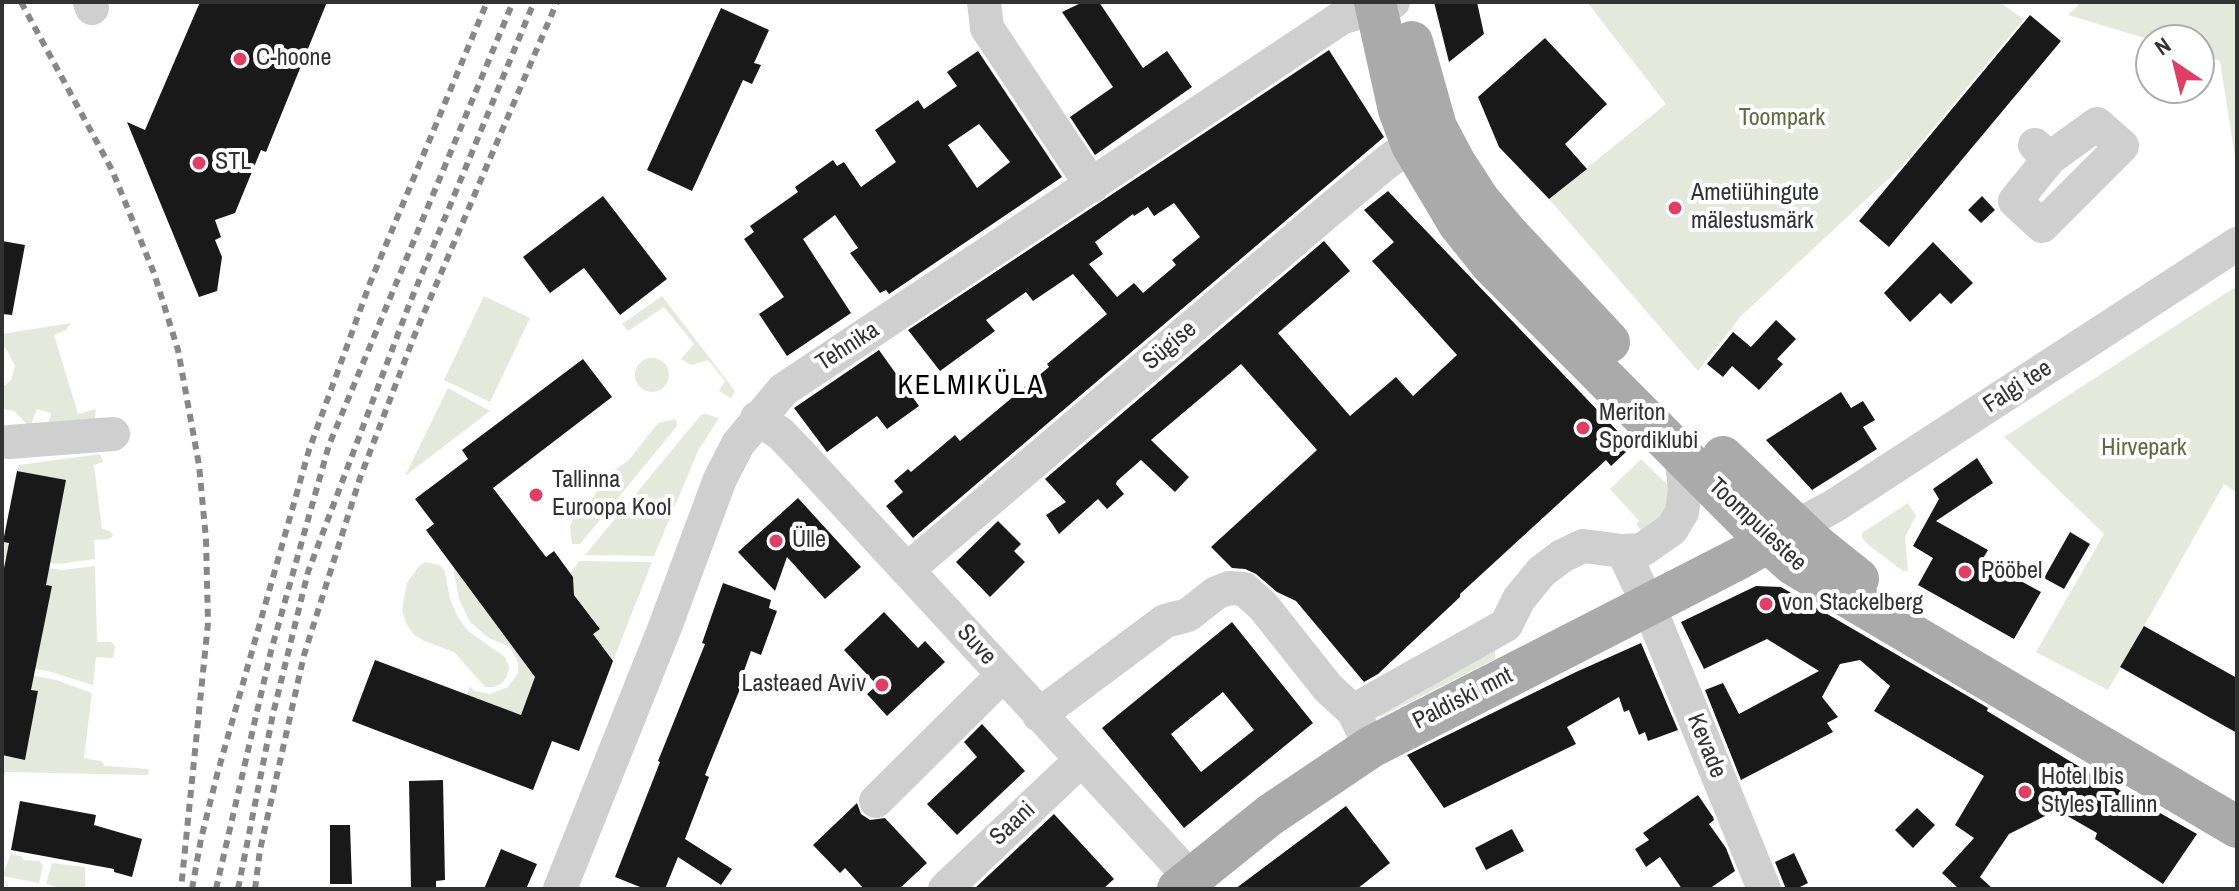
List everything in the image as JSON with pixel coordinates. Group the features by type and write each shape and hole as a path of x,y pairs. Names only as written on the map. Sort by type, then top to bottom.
{"main road":[{"name":"Toompuiestee","path":"1387,3 1423,87 1424,136 1459,224 1491,264 1681,453 1783,534 1818,547 1877,595 2237,801"},
{"name":"Toompuiestee","path":"1424,136 1444,145 1479,200 1506,232 1730,464 1783,534 1794,565 2237,827"},
{"name":"Paldiski mnt","path":"1184,883 1270,815 1362,729 1529,664 1783,534"}],"street":[{"path":"984,2 987,28 1092,186"},
{"name":"Tehnika","path":"560,889 665,627 707,508 738,444 783,390 1341,18 1387,3"},
{"name":"Sügise","path":"907,570 1326,213 1424,136"},
{"name":"Falgi tee","path":"1783,534 1834,506 2237,244"},
{"name":"Suve","path":"757,418 792,445 907,570 1081,760 1184,883"},
{"path":"4,445 113,434"},
{"path":"1039,715 1165,621 1188,615 1216,593 1229,588 1244,589 1263,606 1362,729 1506,625 1519,599 1541,572 1562,556 1583,546 1642,550 1672,529 1682,512 1685,490 1681,453"},
{"name":"Kevade","path":"1623,551 1648,604 1764,889"},
{"path":"1506,625 1529,664"},
{"path":"876,801 1003,675"},
{"name":"Saani","path":"945,889 1081,760"}],"green space":[{"name":"Toompark","path":"1587,2 1999,2 2024,19 1902,166 1741,316 1698,371 1549,199 1666,104"},
{"path":"2081,2 2237,2 2237,170 2220,61 2215,59 2215,24 2135,24 2135,35 2068,15"},
{"name":"Hirvepark","path":"2237,286 2237,493 2224,484 2108,690 2036,652 2104,534 2004,437"},
{"path":"484,296 530,318 490,402 444,380"},
{"path":"662,296 735,391 731,398 719,391 725,381 708,360 692,365 681,359 694,344 664,307 628,331 622,324"},
{"path":"71,323 66,330 54,335 78,414 96,409 95,419 46,432 51,413 37,409 30,427 14,411 2,409 2,388 11,380 15,366 6,348 2,347 2,334"},
{"path":"652,358 664,363 669,375 664,387 652,392 640,387 635,375 640,363"},
{"path":"448,388 490,411 405,476"},
{"path":"701,415 719,418 698,451 654,556 585,555"},
{"path":"676,419 677,426 580,544 572,544 570,527 574,516 594,497 603,478 629,460 658,423"},
{"path":"100,454 103,462 94,465 102,529 113,535 110,539 94,540 95,559 59,564 4,558 3,542 53,551 66,481 17,471 19,465"},
{"path":"1641,459 1673,490 1668,513 1642,532 1636,524 1639,521 1610,489"},
{"path":"1908,503 1916,516 1905,537 1908,571 1903,571 1866,543 1862,533"},
{"path":"579,561 652,562 613,661 593,634 600,628 568,586 574,582 571,573"},
{"path":"425,562 440,565 445,572 450,599 468,631 505,657 509,667 502,683 485,687 454,652 424,641 413,634 406,623 402,610 407,583"},
{"path":"30,565 62,570 95,566 97,642 111,642 115,646 113,658 96,657 93,685 2,662 2,567"},
{"path":"453,567 535,677 521,715 467,695 470,686 474,691 490,694 508,687 518,673 518,662 510,647 489,638 470,622 459,599"},
{"path":"1495,650 1495,659 1380,717 1378,713"},
{"path":"2,669 56,680 92,693 84,758 101,761 105,766 149,769 148,775 5,772 2,786 2,755 25,759 38,692 2,684"},
{"path":"11,854 24,860 40,861 43,866 39,883 2,876"},
{"path":"52,863 85,867 85,889 64,889 46,884"}],"building":[{"path":"200,2 327,2 266,152 261,150 235,213 215,220 221,237 215,240 222,257 217,291 199,297 127,122 145,130"},
{"path":"1083,2 1099,2 1143,68 1167,51 1192,87 1095,155 1070,117 1113,87 1062,12"},
{"path":"1434,2 1477,2 1484,34 1449,62"},
{"path":"721,8 769,30 754,63 761,65 752,84 743,80 692,191 647,170"},
{"path":"2030,15 2061,41 1889,247 1859,221"},
{"path":"1545,38 1607,104 1565,144 1587,169 1549,199 1499,147 1478,97"},
{"path":"1329,50 1384,137 913,538 886,506 903,492 894,481 908,469 911,472 955,435 960,441 1107,314 1073,274 1033,301 1026,292 986,320 995,331 940,371 908,330","holes":["1174,203 1200,237 1172,260 1176,265 1143,293 1134,283 1117,297 1089,264 1103,254 1095,242 1133,214 1148,207 1154,216"]},
{"path":"978,51 1062,177 889,294 886,290 880,293 850,253 858,248 835,215 803,239 851,313 787,356 759,314 784,297 744,239 754,232 750,226 798,192 795,187 833,160 837,166 844,162 861,187 896,162 875,130 918,100 924,109 957,86 947,72","holes":["979,124 1010,162 977,188 948,145"]},
{"path":"1388,191 1626,440 1620,445 1626,452 1611,466 1606,460 1378,674 1364,682 1296,601 1277,592 1256,574 1232,568 1211,547 1317,450 1241,364 1151,440 1189,477 1175,492 1141,460 1117,481 1124,494 1107,509 1098,499 1059,534 1046,515 1066,502 1045,479 1324,241 1350,271 1278,333 1350,416 1396,377 1413,396 1457,355 1372,261 1394,242 1364,210"},
{"path":"603,196 667,279 620,315 584,268 550,293 523,257"},
{"path":"1982,196 1995,210 1981,223 1968,210"},
{"path":"2,241 25,245 12,315 2,314"},
{"path":"1933,242 1973,283 1951,304 1940,293 1910,322 1884,293"},
{"path":"1776,320 1796,339 1777,359 1783,364 1759,390 1732,366 1723,377 1707,364 1733,332 1751,347"},
{"path":"879,350 919,406 887,429 877,416 827,452 794,408"},
{"path":"583,359 612,397 493,488 546,557 554,551 573,577 574,595 600,629 593,634 613,661 579,751 552,741 533,790 352,721 375,660 521,715 535,677 426,530 434,524 415,499 468,459 462,450"},
{"path":"1841,392 1851,408 1863,401 1875,420 1863,427 1877,449 1812,490 1766,440"},
{"name":"Pööbel","path":"1977,458 1993,483 1936,521 1988,550 1982,560 2041,592 2014,639 1918,585 1933,558 1913,546 1939,499 1933,489"},
{"path":"17,471 66,480 46,585 52,586 31,690 38,691 25,760 2,755 2,578 9,543 3,542"},
{"path":"798,498 861,567 825,599 787,557 775,591 738,552"},
{"path":"998,521 1021,544 1014,551 1025,562 990,597 956,562"},
{"path":"2070,532 2090,544 2064,589 2044,578"},
{"path":"723,583 771,600 769,608 777,611 761,655 751,651 685,839 732,869 721,885 678,857 665,889 645,889 615,877 705,644 702,643"},
{"path":"1756,586 1781,587 2197,834 2163,884 2095,839 2097,833 2057,810 2009,834 1980,877 1993,889 1959,889 1942,873 1974,838 1955,825 1984,776 1874,711 1890,686 1860,660 1840,664 1822,697 1838,717 1827,723 1833,732 1741,780 1705,690 1723,683 1739,714 1819,671 1767,639 1704,669 1681,622"},
{"path":"884,612 918,648 925,641 945,662 887,716 867,694 877,685 844,650"},
{"path":"1232,622 1313,723 1184,828 1102,728","holes":["1223,692 1254,730 1201,772 1171,734"]},
{"path":"2144,626 2237,678 2237,733 2120,667"},
{"path":"1641,643 1678,730 1648,741 1645,732 1639,735 1629,710 1624,712 1619,697 1567,727 1576,744 1444,808 1407,755 1576,672"},
{"path":"982,724 1025,771 957,835 927,804 977,757 964,742"},
{"path":"443,780 445,880 436,881 436,889 411,889 409,781"},
{"path":"1698,795 1713,817 1709,824 1726,848 1735,871 1709,889 1682,889 1660,857 1646,867 1635,849 1649,840 1643,833"},
{"path":"20,801 96,815 94,825 142,839 132,877 114,872 114,869 11,850"},
{"path":"857,803 861,814 870,820 885,818 927,863 899,889 864,889 845,868 840,873 813,845"},
{"path":"1346,806 1390,863 1357,889 1235,889"},
{"path":"1917,808 1935,825 1913,848 1895,830"},
{"path":"1054,814 1114,879 1103,889 974,889"},
{"path":"330,825 350,825 352,884 330,884"},
{"path":"1512,829 1524,851 1486,870 1475,848"},
{"path":"501,849 537,864 526,889 484,889"},
{"path":"1794,853 1808,883 1796,889 1786,889 1775,862"}],"railway":[{"path":"21,2 112,170 154,273 178,350 199,465 206,539 208,623 181,889"},
{"path":"192,889 217,775 309,450 370,283 487,2"},
{"path":"216,889 271,651 329,445 513,2"},
{"path":"238,889 273,714 308,572 409,305 534,2"},
{"path":"255,889 260,850 304,655 360,478 415,334 557,2"}],"place":[{"name":"C-hoone","path":"240,59"},
{"name":"STL","path":"199,163"},
{"name":"Ametiühingute mälestusmärk","path":"1675,208"},
{"name":"Meriton Spordiklubi","path":"1583,428"},
{"name":"Tallinna Euroopa Kool","path":"536,495"},
{"name":"Ülle","path":"776,541"},
{"name":"Pööbel","path":"1965,572"},
{"name":"von Stackelberg","path":"1766,604"},
{"name":"Lasteaed Aviv","path":"882,685"},
{"name":"Hotel Ibis Styles Tallinn","path":"2025,792"}],"district":[{"name":"KELMIKÜLA","path":"971,386"}]}
